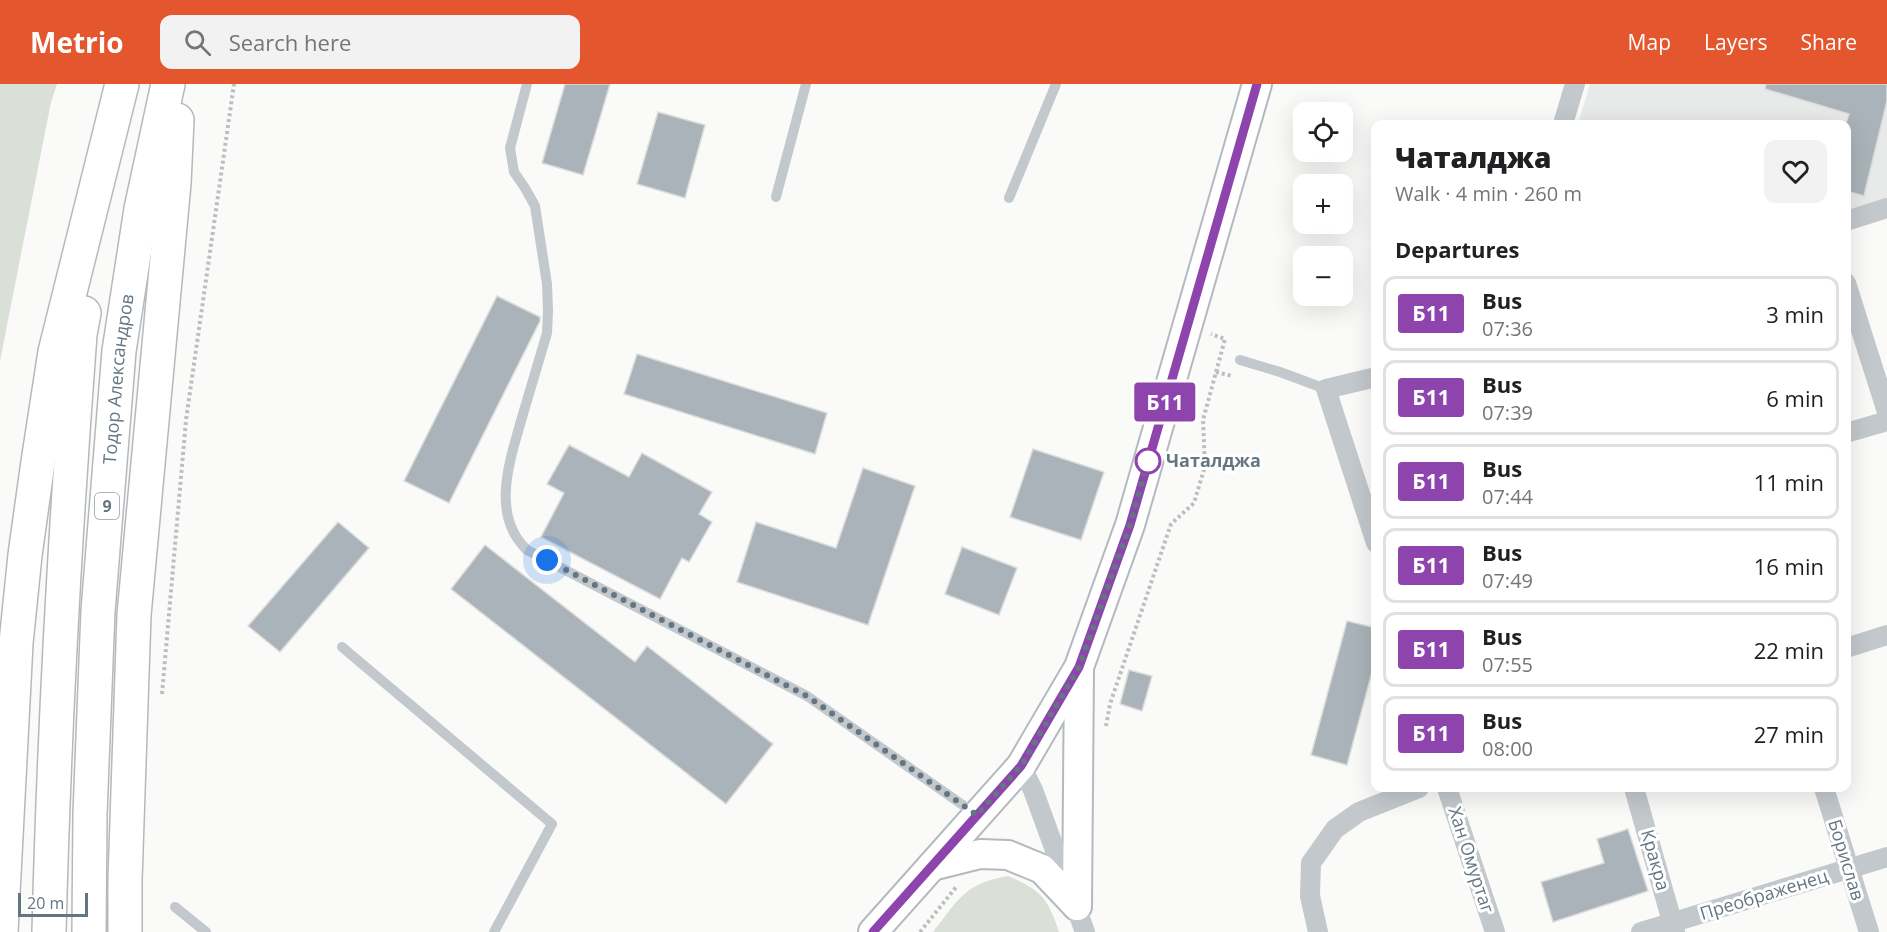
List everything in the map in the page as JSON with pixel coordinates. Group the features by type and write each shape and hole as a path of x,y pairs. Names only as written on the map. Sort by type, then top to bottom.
{"highway":[{"path":"1,932 16,643 38,462 56,351 124,84"},
{"name":"9","path":"50,932 52,813 61,610 80,334 124,84"},
{"name":"Тодор Александров","path":"89,932 90,814 98,611 118,351 141,209 168,84"},
{"path":"125,932 134,615 174,183 178,84"}],"main road":[{"path":"873,932 1021,766 1079,667 1130,525 1257,84"},
{"path":"1079,667 1081,919"},
{"path":"932,866 980,854 1008,855 1042,869 1081,919"}],"street":[{"path":"1564,120 1575,84"},
{"path":"1851,219 1887,208"},
{"path":"1851,299 1887,412"},
{"path":"1371,378 1326,389 1371,528"},
{"path":"1851,432 1887,421"},
{"path":"1851,646 1887,635"},
{"path":"1021,766 1033,790 1081,919"},
{"path":"1318,932 1310,896 1311,864 1335,830 1359,812 1409,792"},
{"name":"Хан Омуртаг","path":"1448,792 1495,932"},
{"name":"Кракра","path":"1635,792 1674,927"},
{"name":"Борислав","path":"1825,792 1869,932"},
{"name":"Преображенец","path":"1641,932 1674,927 1887,857"}],"lane":[{"path":"527,84 510,148 514,172 535,206 547,284 548,311 547,333 507,472 508,518 515,538 527,550 807,696 977,815"},
{"path":"776,197 806,84"},
{"path":"1009,198 1056,84"},
{"path":"1240,360 1326,389"},
{"path":"342,647 552,824 494,932"},
{"path":"175,907 206,932"}],"path":[{"path":"162,696 186,420 234,84"},
{"path":"1188,325 1225,339 1216,372"}],"shaded area":[{"path":"0,84 57,84 51,102 0,361"},
{"path":"1590,84 1887,84 1887,199 1851,211 1851,120 1579,120"},
{"path":"1008,876 1042,896 1059,932 933,932 956,902 972,888 993,879"}],"building":[{"path":"565,84 610,84 583,175 542,163"},
{"path":"1766,84 1887,84 1887,101 1864,196 1851,192 1851,120 1847,120 1849,114 1765,89"},
{"path":"658,112 705,125 685,198 637,184"},
{"path":"497,296 540,317 540,321 449,503 404,481"},
{"path":"637,354 827,413 815,454 624,394"},
{"path":"569,445 629,477 642,453 712,492 699,514 712,522 689,562 682,558 660,599 541,537 564,493 547,484"},
{"path":"1033,449 1104,472 1081,540 1010,517"},
{"path":"863,468 915,486 868,625 737,582 756,522 836,548"},
{"path":"338,522 369,548 280,652 248,626"},
{"path":"485,545 635,662 647,646 773,744 726,804 451,589"},
{"path":"962,547 1017,568 999,615 945,594"},
{"path":"1347,621 1371,627 1371,676 1347,765 1311,755"},
{"path":"1129,670 1152,676 1142,711 1120,704"},
{"path":"1628,829 1648,891 1553,922 1541,882 1604,863 1597,839"}],"bus line":[{"name":"Б11","path":"873,932 1021,766 1079,667 1130,525 1257,84"}],"place":[{"name":"Чаталджа","path":"1148,461"}],"route":[{"path":"547,560 807,696 977,815 1021,766 1079,667 1130,525 1148,461"}]}
